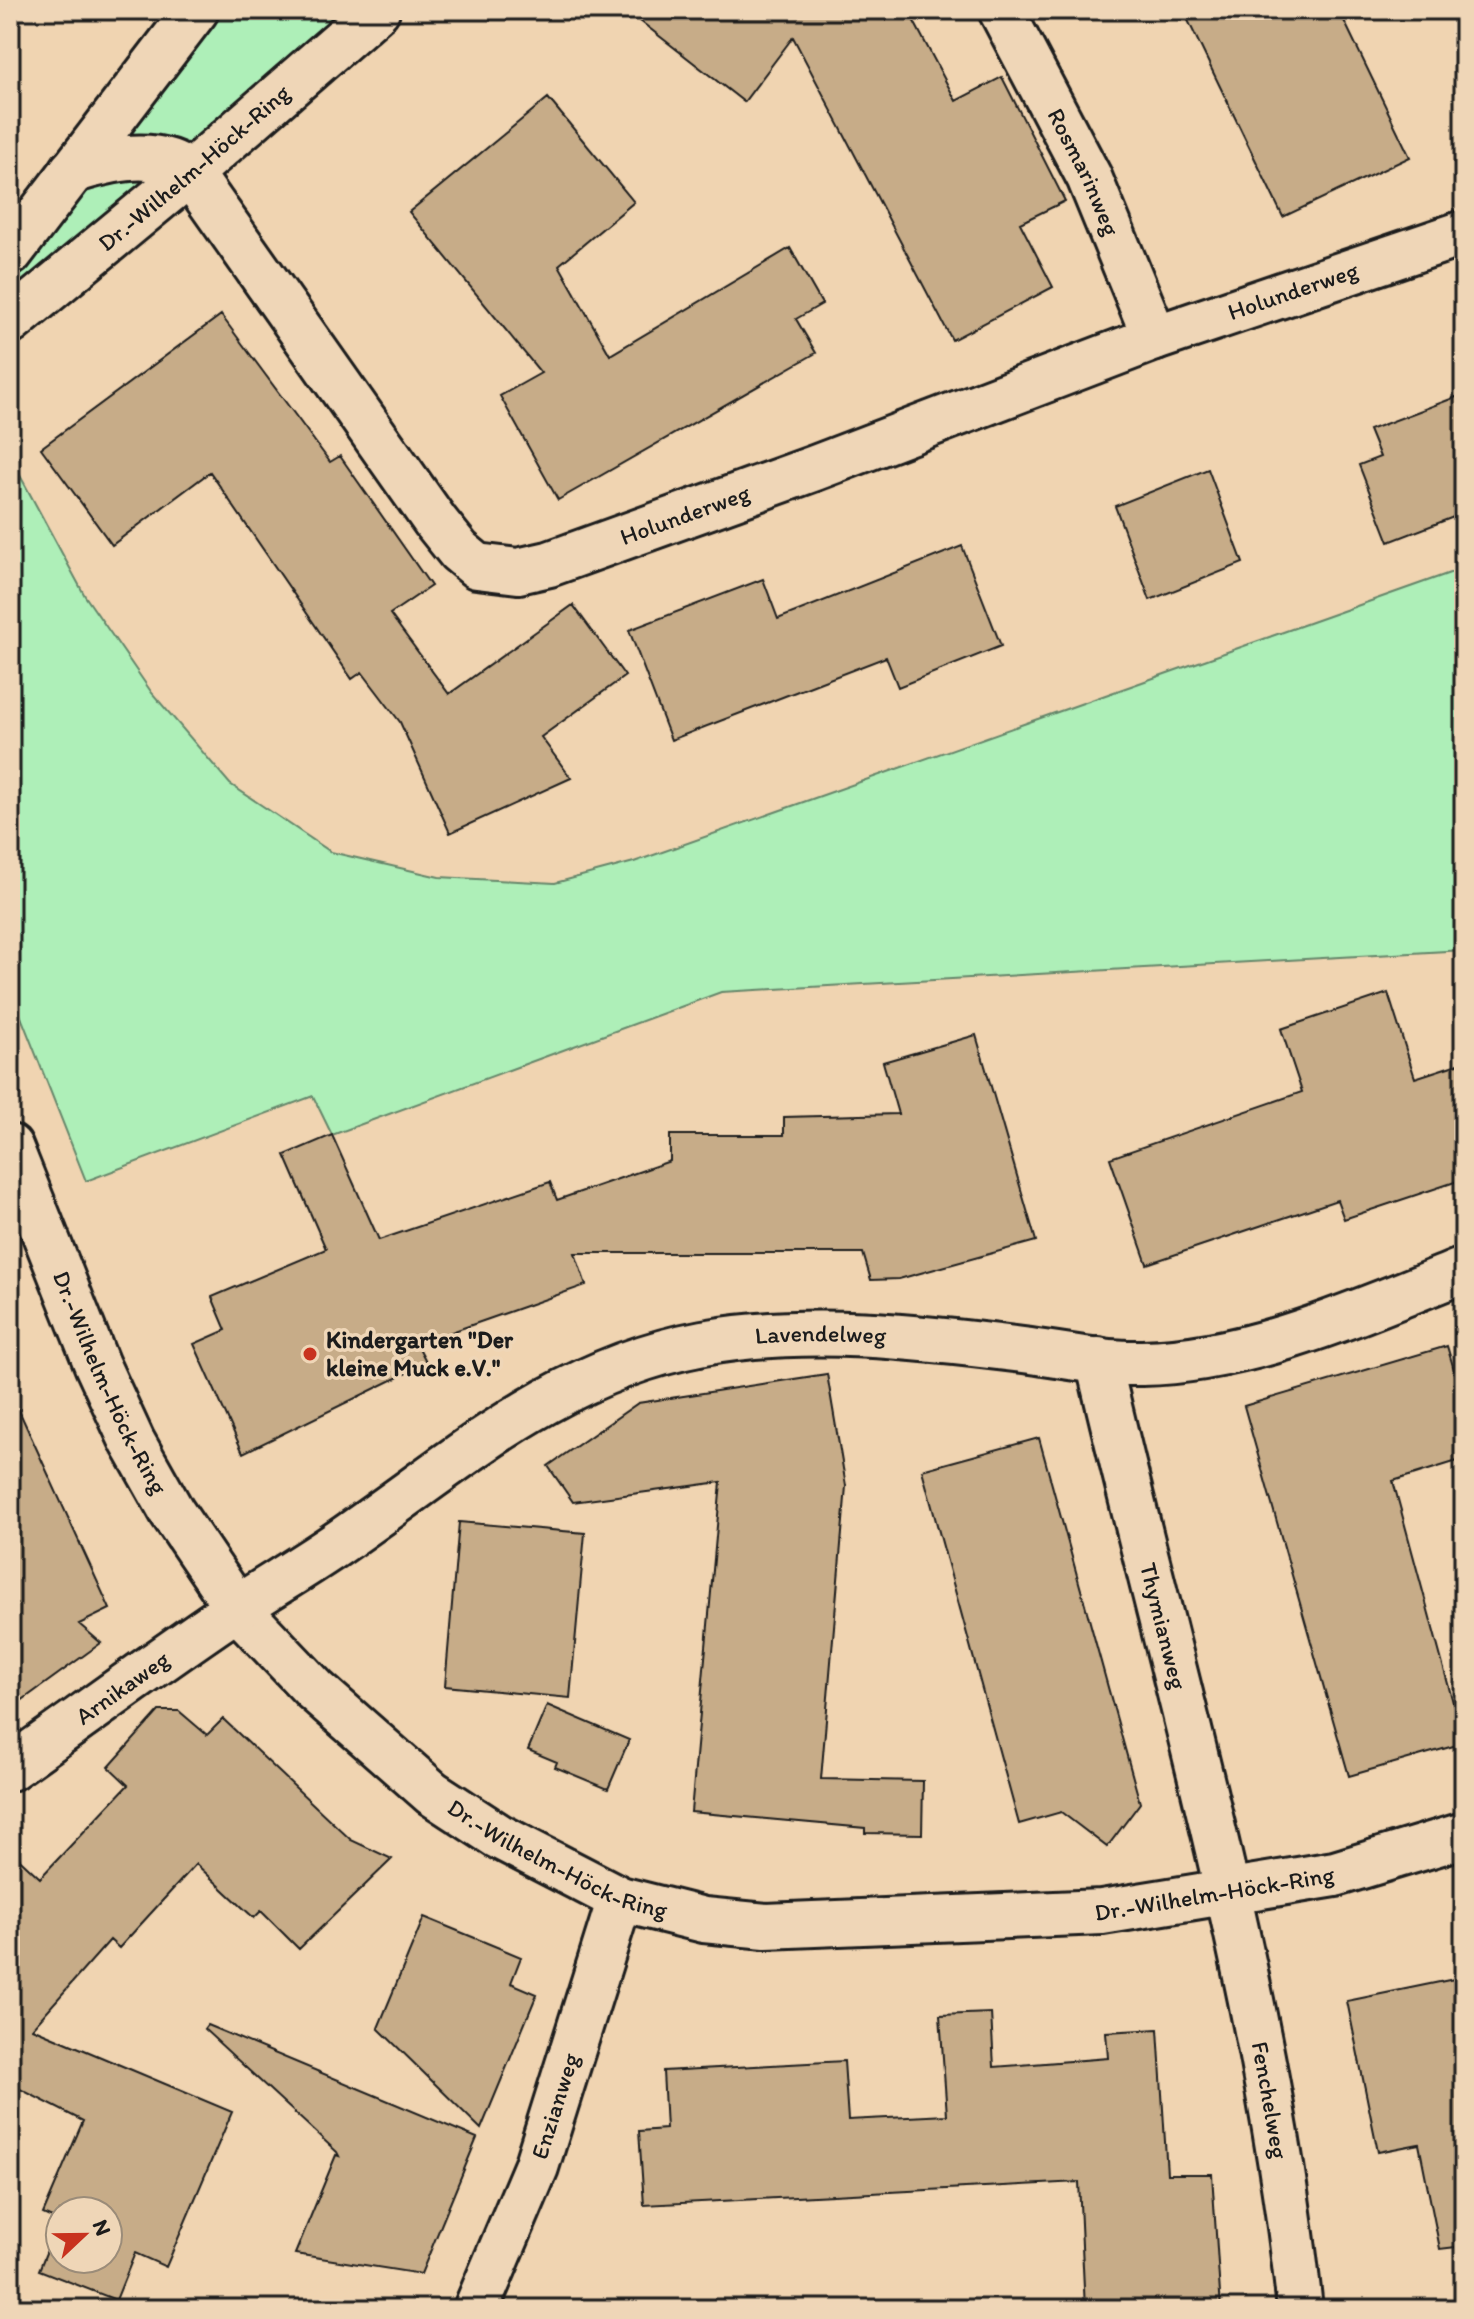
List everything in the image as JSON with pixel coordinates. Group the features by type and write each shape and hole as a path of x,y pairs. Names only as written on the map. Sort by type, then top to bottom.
{"street":[{"path":"10,253 196,10"},
{"name":"Dr.-Wilhelm-Höck-Ring","path":"10,322 190,173 377,10"},
{"name":"Rosmarinweg","path":"1001,10 1083,165 1155,338"},
{"path":"72,171 113,158 175,161 190,173"},
{"name":"Holunderweg","path":"190,173 459,551 477,566 518,571 549,564 640,532 1155,338 1464,233"},
{"name":"Dr.-Wilhelm-Höck-Ring","path":"11,1155 97,1365 132,1441 172,1512 237,1608 315,1690 432,1793 498,1836 620,1899 704,1920 766,1926 1102,1912 1229,1894 1335,1874 1464,1835"},
{"name":"Lavendelweg","path":"237,1608 336,1544 477,1441 571,1386 657,1353 707,1342 809,1334 1019,1349 1141,1363 1189,1359 1282,1337 1464,1270"},
{"name":"Thymianweg","path":"1098,1360 1229,1894"},
{"name":"Arnikaweg","path":"10,1768 237,1608"},
{"name":"Fenchelweg","path":"1229,1894 1270,2107 1300,2309"},
{"name":"Enzianweg","path":"476,2309 536,2167 620,1899"}],"green space":[{"path":"196,10 375,10 10,321 10,253"},
{"path":"10,464 17,470 85,596 152,693 230,784 331,852 439,877 555,883 634,862 1464,568 1464,950 721,992 332,1135 313,1096 86,1181 10,989"}],"building":[{"path":"626,10 908,10 956,101 1002,77 1065,201 1020,223 1053,287 952,340 793,37 744,102"},
{"path":"1183,10 1339,10 1410,157 1283,217"},
{"path":"548,98 634,202 559,265 610,355 790,248 822,304 796,319 816,353 558,500 500,396 541,373 409,212"},
{"path":"221,315 330,462 340,456 431,586 390,614 449,694 573,605 625,676 541,737 571,778 450,833 400,722 362,672 352,679 210,472 112,545 41,448"},
{"path":"1464,394 1464,513 1389,542 1359,465 1380,457 1369,430"},
{"path":"1208,469 1243,563 1150,600 1115,506"},
{"path":"962,546 1001,646 898,687 886,657 671,740 629,630 763,579 778,619"},
{"path":"1388,993 1415,1078 1464,1062 1464,1179 1344,1219 1337,1200 1147,1264 1110,1158 1302,1092 1281,1029"},
{"path":"976,1035 1036,1241 899,1279 871,1280 863,1253 575,1253 586,1285 417,1344 427,1363 243,1453 194,1344 226,1330 212,1297 326,1249 285,1155 332,1135 379,1240 550,1182 557,1200 670,1161 670,1135 784,1135 784,1117 898,1114 883,1062"},
{"path":"1447,1346 1464,1403 1464,1459 1393,1481 1464,1743 1349,1776 1244,1406"},
{"path":"827,1374 846,1486 821,1779 923,1781 922,1834 865,1833 865,1828 691,1812 721,1482 573,1502 548,1466 638,1403"},
{"path":"10,1391 110,1609 79,1624 101,1643 10,1709"},
{"path":"1039,1438 1140,1803 1107,1847 1061,1812 1019,1824 922,1470"},
{"path":"459,1522 585,1533 570,1698 445,1686"},
{"path":"547,1705 629,1740 608,1789 555,1767 557,1762 528,1750"},
{"path":"159,1711 179,1711 207,1735 223,1719 351,1840 392,1859 299,1949 261,1911 254,1918 196,1864 119,1948 110,1940 32,2028 232,2112 166,2267 135,2253 116,2300 52,2275 124,2275 124,2195 51,2195 83,2121 10,2084 10,1850 40,1878 128,1785 109,1767"},
{"path":"424,1917 521,1957 511,1983 537,1994 481,2129 378,2028"},
{"path":"1464,1977 1464,2246 1440,2249 1419,2144 1378,2152 1347,2001"},
{"path":"991,2013 994,2067 1108,2058 1106,2032 1158,2029 1167,2174 1212,2174 1221,2309 1085,2309 1079,2182 644,2205 639,2131 666,2129 663,2071 844,2061 848,2120 947,2115 940,2015"},
{"path":"207,2025 477,2138 421,2274 295,2254 336,2155 339,2156 204,2029"}],"place":[{"name":"Kindergarten \"Der kleine Muck e.V.\"","path":"310,1354"}]}
